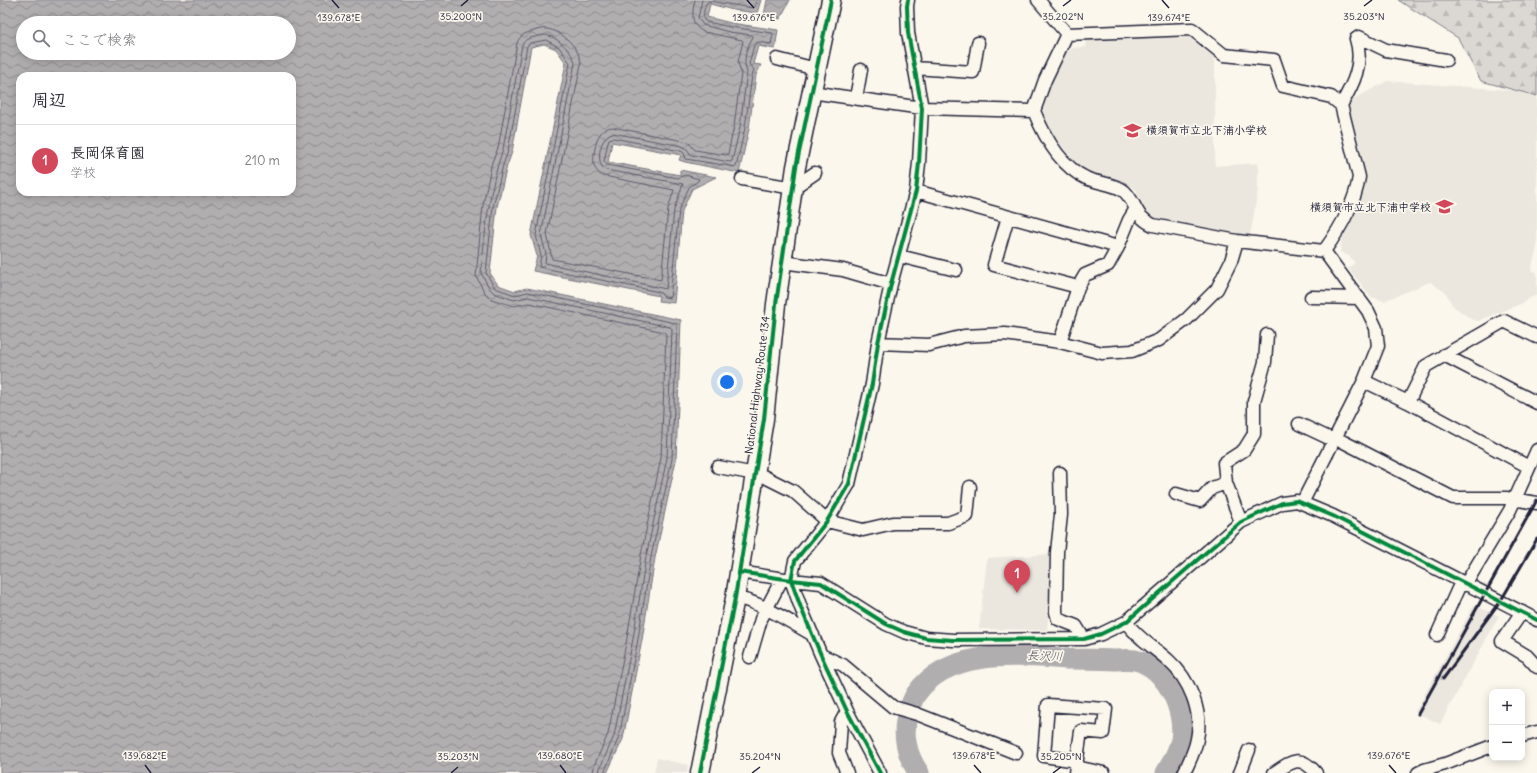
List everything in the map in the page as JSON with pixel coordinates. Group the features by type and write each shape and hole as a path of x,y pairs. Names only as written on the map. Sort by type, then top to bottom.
{"highway":[{"name":"National Highway Route 134","path":"700,773 735,598 764,419 782,262 793,188 811,92 831,0"}],"street":[{"path":"750,657 761,619 766,610 787,580 795,561 827,521 849,484 870,391 878,343 891,284 916,191 922,108 908,33 906,6 908,0"},
{"path":"1038,0 1067,34"},
{"path":"1067,34 1192,29 1224,55 1274,60 1283,86 1331,97 1342,105 1359,177 1358,187 1338,231 1324,251"},
{"path":"1067,34 1045,80 1034,111 1040,125 1063,162 1085,178 1123,190 1146,222 1153,225 1237,241 1324,251 1368,311 1376,328 1378,346 1364,381 1333,439 1302,503"},
{"path":"1342,105 1354,84 1360,49 1356,39 1359,37 1386,50 1446,60"},
{"path":"914,68 973,72 978,43"},
{"path":"776,59 816,69"},
{"path":"856,98 861,70"},
{"path":"811,92 922,108 1034,111"},
{"path":"742,179 793,188 815,173"},
{"path":"916,191 1118,247"},
{"path":"1060,342 1078,287 1085,275 1108,265 1118,247 1129,220 1136,210"},
{"path":"1008,216 994,264 1078,287"},
{"path":"878,343 929,345 964,336 1005,334 1060,342 1102,353 1132,351 1159,340 1187,319 1217,289 1231,261 1237,241"},
{"path":"899,256 956,270"},
{"path":"782,262 843,270 891,284"},
{"path":"1311,297 1359,298"},
{"path":"1408,402 1426,366 1504,321 1537,337"},
{"path":"1241,522 1226,483 1224,464 1244,450 1254,434 1254,400 1265,362 1267,336"},
{"path":"1444,355 1537,403"},
{"path":"1364,381 1408,402 1529,467"},
{"path":"1300,424 1453,498 1516,499 1537,503"},
{"path":"1437,635 1463,583 1516,499 1519,487 1537,450"},
{"path":"718,468 761,475 793,491 827,521 863,530 893,523 948,523 968,516 970,487"},
{"path":"1060,473 1062,515 1057,552 1056,612 1058,619 1076,626 1084,639"},
{"path":"1176,494 1200,501 1212,488 1226,483"},
{"path":"739,572 787,580 821,583 886,624 904,632 926,638 954,640 1084,639 1102,634 1126,622 1241,522 1282,503 1297,501 1333,516 1537,620"},
{"path":"787,580 847,711 880,773"},
{"path":"735,598 741,598 813,635"},
{"path":"1522,612 1502,641 1527,656 1537,667"},
{"path":"1126,622 1137,636 1169,660 1180,672 1189,686 1198,714 1197,738 1190,762 1184,773"},
{"path":"821,655 843,666 893,707 917,714 1016,753"},
{"path":"1076,767 1081,731 1103,733 1106,709 1048,705 1044,756 1076,767 1104,773"},
{"path":"847,711 841,722 839,753 847,773"},
{"path":"1525,735 1537,732"},
{"path":"1418,773 1424,770 1446,768 1489,747"},
{"path":"1240,773 1249,750"},
{"path":"1274,773 1288,763 1300,760 1309,764 1316,773"}],"shaded area":[{"name":"横須賀市立北下浦小学校","path":"1189,30 1215,51 1215,166 1258,163 1258,189 1250,237 1226,236 1149,218 1136,190 1130,185 1088,175 1059,144 1043,116 1046,89 1059,57 1073,48 1086,47 1085,36"},
{"name":"横須賀市立北下浦中学校","path":"1387,81 1537,92 1537,248 1531,270 1537,272 1537,295 1523,303 1478,321 1471,319 1453,306 1445,292 1430,282 1384,301 1371,297 1348,268 1355,263 1349,256 1340,252 1344,222 1364,180 1348,102"},
{"path":"1054,554 1047,630 979,629 987,558"},
{"path":"1474,605 1499,616 1440,724 1415,712"},
{"path":"657,758 688,765 687,773 654,773"}],"green space":[{"path":"1398,0 1537,0 1537,96 1481,81 1458,38"}],"water":[{"path":"0,0 761,0 757,13 733,10 710,4 707,17 731,23 778,30 775,49 758,46 753,64 761,65 756,75 749,129 739,173 685,162 679,160 681,155 612,142 608,162 680,175 680,170 716,177 692,189 682,211 674,303 658,301 659,296 533,271 537,256 531,235 566,63 556,49 544,44 531,47 512,152 497,207 490,273 498,285 515,291 527,288 681,320 676,460 655,558 642,640 623,739 607,773 0,773"},
{"path":"767,0 790,0 780,19 764,15"}],"waterway":[{"name":"長沢川","path":"919,773 908,751 905,734 907,718 916,694 930,679 947,668 966,661 1007,656 1135,660 1146,664 1156,671 1172,691 1177,703 1182,728 1181,740 1178,749 1166,773"}],"railway":[{"path":"1418,714 1537,500"},
{"path":"1443,679 1503,597 1537,539"}],"cycle path":[{"path":"700,773 735,598 764,419 776,304 796,167 831,0"},
{"path":"880,773 847,711 821,655 791,580 795,561 827,521 849,484 872,384 878,343 891,284 916,191 922,108 908,33 908,0"},
{"path":"739,572 821,583 886,624 904,632 926,638 953,640 1084,639 1101,634 1126,622 1241,522 1282,503 1297,501 1333,516 1537,620"}],"place":[{"name":"横須賀市立北下浦小学校","path":"1133,130"},
{"name":"横須賀市立北下浦中学校","path":"1444,207"},
{"name":"長岡保育園","path":"1017,593"}]}
